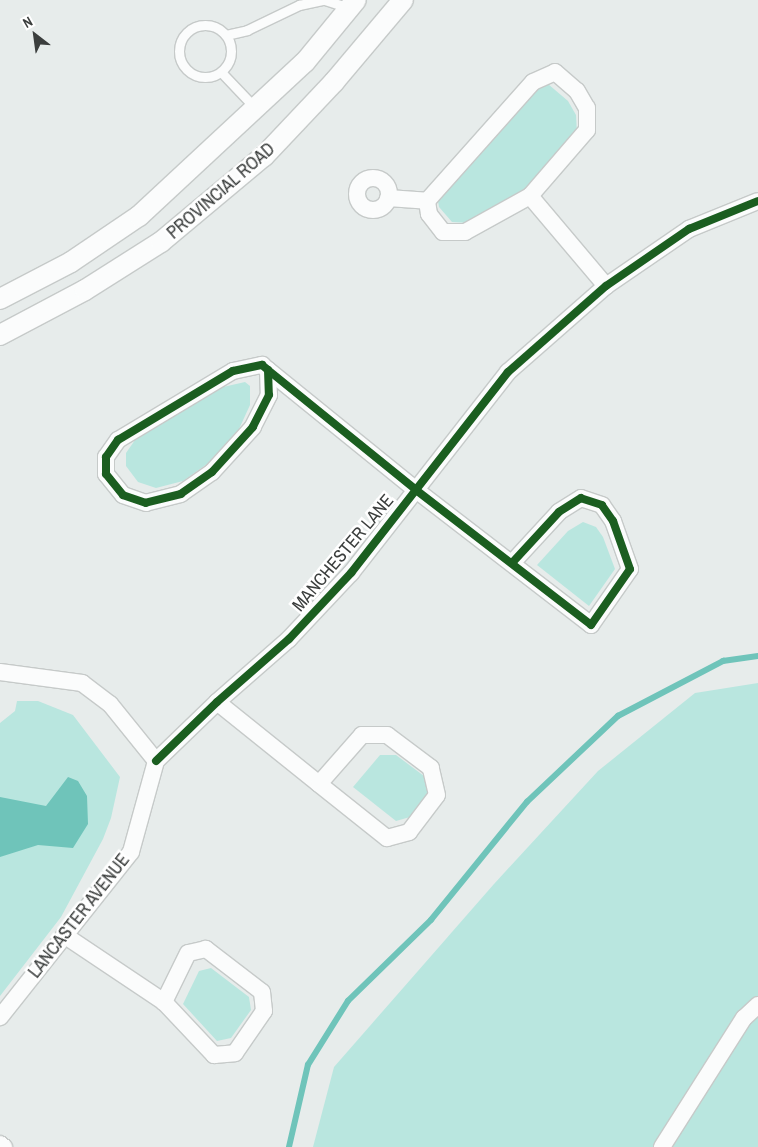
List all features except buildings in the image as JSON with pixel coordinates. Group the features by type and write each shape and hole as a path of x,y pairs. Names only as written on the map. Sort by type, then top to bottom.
{"street":[{"name":"PROVINCIAL ROAD","path":"0,335 85,290 161,242 264,156 334,82 403,0"},
{"name":"PROVINCIAL ROAD","path":"0,300 71,262 140,216 257,110 305,62 353,4"},
{"path":"555,72 577,92 587,108 587,130 530,196 465,232 443,232 429,214 426,201 534,82 555,72"},
{"path":"530,196 606,286"},
{"path":"388,198 426,201"},
{"name":"MANCHESTER LANE","path":"156,761 216,702 289,639 350,573 508,372 606,286 689,229 758,201"},
{"path":"268,370 269,395 253,427 212,472 181,494 146,504 122,495 106,474 106,457 118,440 233,372 262,365 416,490 591,625 630,569 607,512 602,505 581,498 559,512 512,564"},
{"path":"0,672 82,683 110,704 156,761"},
{"path":"216,702 319,784 387,838 409,832 437,795 431,768 388,734 362,735 319,784"},
{"name":"LANCASTER AVENUE","path":"0,1017 131,852 156,761"},
{"path":"64,935 164,1002 214,1056 235,1052 264,1011 262,992 206,949 188,953 164,1002"},
{"path":"662,1147 744,1018 758,1005"},
{"path":"0,1144 4,1147"}],"lane":[{"path":"226,35 247,30 299,5 324,0 353,4"},
{"path":"211,26 226,35 230,42 230,59 221,72 204,78 195,76 182,65 178,48 186,32 194,27 211,26"},
{"path":"221,72 257,110"}],"shaded area":[{"path":"548,84 568,101 576,115 577,134 527,191 470,223 452,222 439,207 437,195 530,92"},
{"path":"245,382 250,386 250,405 239,429 207,464 183,481 156,488 138,482 126,466 126,453 135,440 223,387"},
{"path":"583,522 596,527 603,537 615,569 589,606 537,565 568,531"},
{"path":"758,683 758,1147 313,1147 334,1067 494,884 598,771 695,693"},
{"path":"17,701 38,701 73,715 120,777 111,818 103,839 61,917 0,996 0,723 15,711"},
{"path":"380,755 396,755 424,776 428,793 410,817 396,821 353,787"},
{"path":"211,968 249,997 251,1010 231,1038 217,1041 183,1004 199,971"}],"water":[{"path":"68,777 78,781 87,796 88,824 73,848 38,845 0,857 0,797 46,806"}],"waterway":[{"path":"289,1147 308,1065 348,1001 431,920 527,802 618,716 723,661 758,656"}],"cycle path":[{"path":"156,761 217,702 289,639 351,573 508,372 606,286 689,229 758,201"},
{"path":"268,370 269,395 253,427 212,472 181,494 146,503 123,495 106,474 106,457 118,440 233,371 262,365 416,490 591,625 630,569 613,521 602,505 581,498 559,512 512,563"}]}
